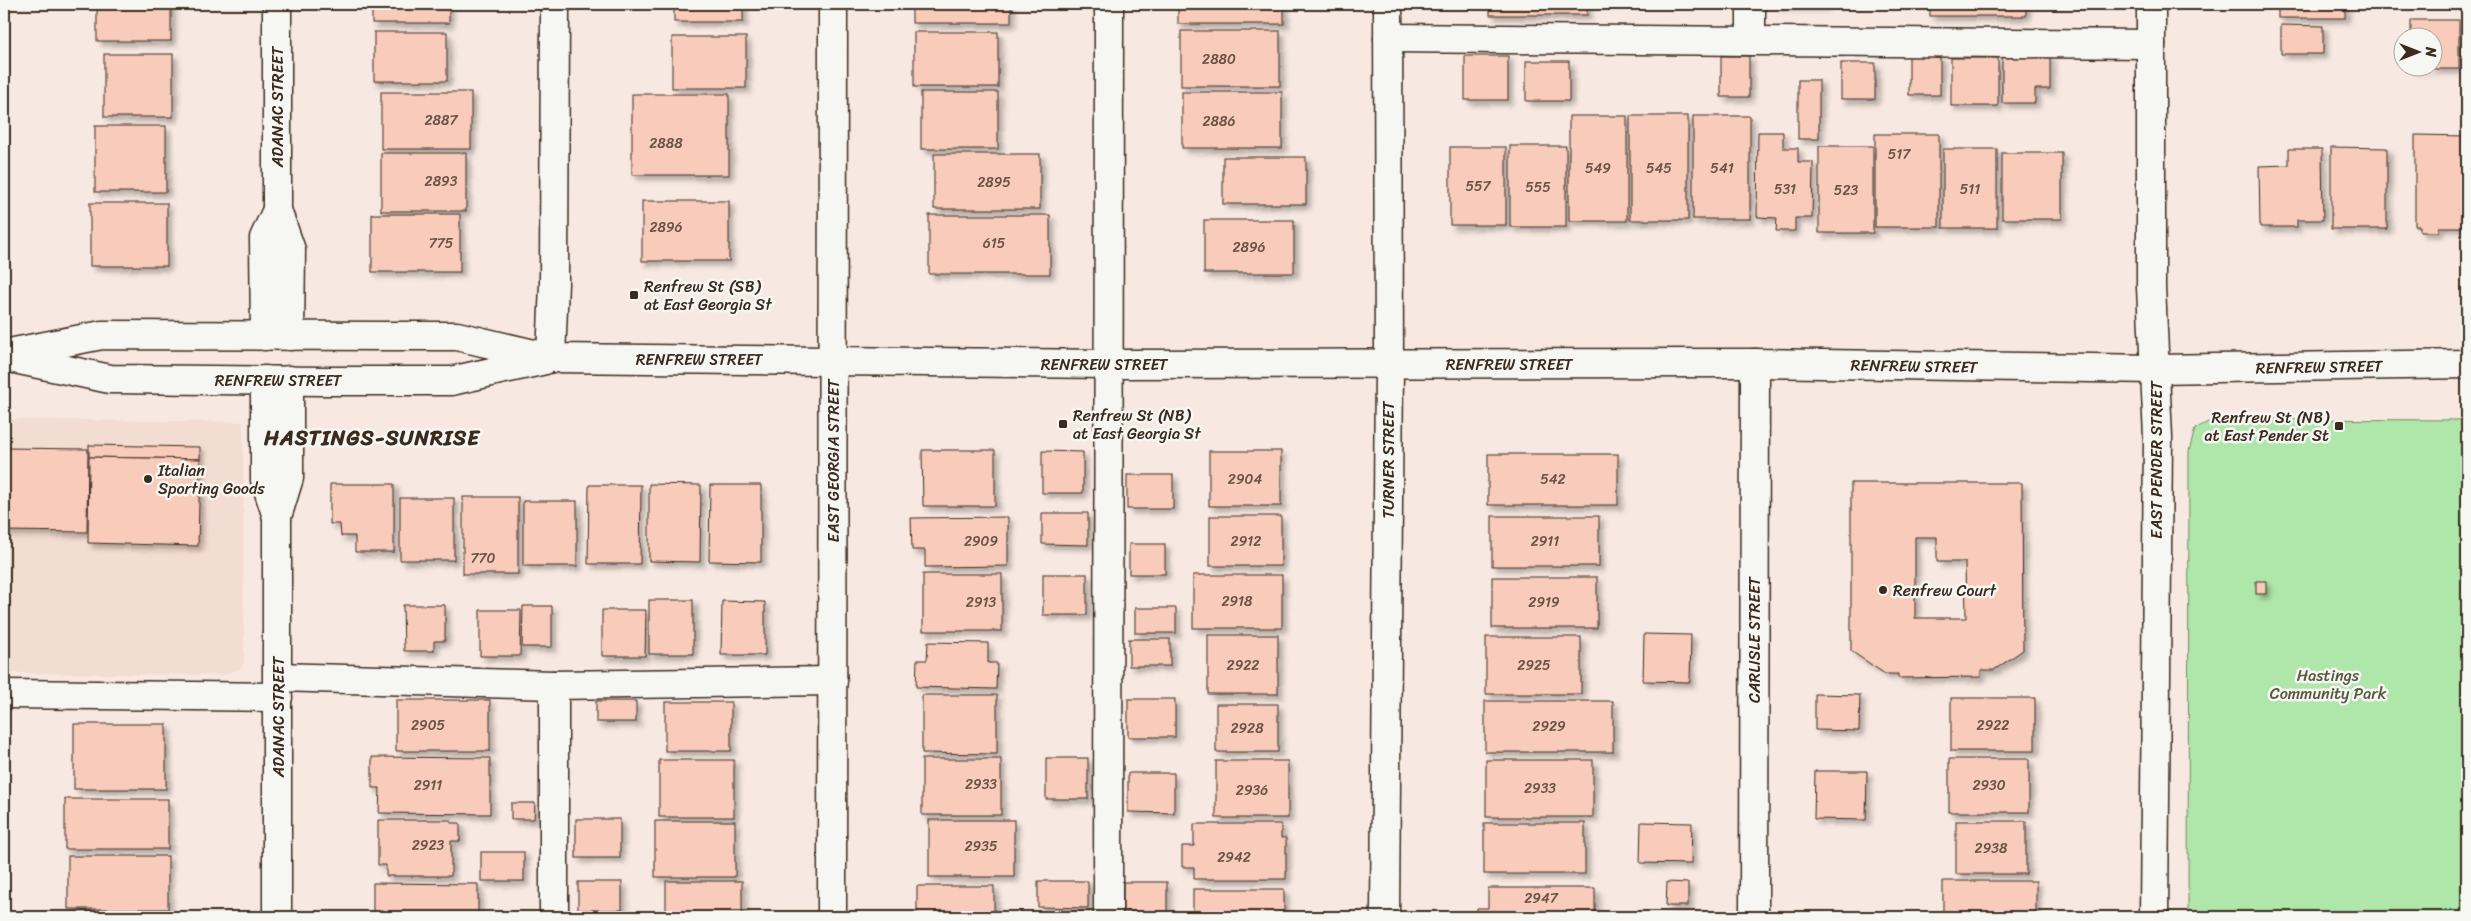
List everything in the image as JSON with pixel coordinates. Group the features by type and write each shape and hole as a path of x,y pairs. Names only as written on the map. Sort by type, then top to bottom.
{"street":[{"name":"ADANAC STREET","path":"277,4 276,210 264,238 278,336"},
{"path":"551,358 554,283 555,4"},
{"name":"EAST GEORGIA STREET","path":"832,917 833,4"},
{"path":"1108,917 1110,4"},
{"name":"TURNER STREET","path":"1385,917 1389,364 1388,4"},
{"path":"1751,4 1751,41"},
{"name":"EAST PENDER STREET","path":"2151,4 2151,287 2156,369 2158,452 2154,917"},
{"path":"1388,38 2151,44"},
{"name":"RENFREW STREET","path":"4,355 102,335 457,336 551,358 1109,364 1755,363 2156,369 2467,364"},
{"name":"RENFREW STREET","path":"4,355 110,379 277,380 451,380 551,358"},
{"name":"CARLISLE STREET","path":"1754,917 1755,363"},
{"name":"ADANAC STREET","path":"277,380 289,478 277,517 277,917"},
{"path":"4,694 278,687 833,681"},
{"path":"554,685 554,917"}],"shaded area":[{"path":"4,419 243,422 244,662 241,668 223,675 4,673"}],"green space":[{"name":"Hastings Community Park","path":"2221,419 2467,420 2467,917 2188,917 2189,451 2195,429 2208,422"}],"building":[{"path":"97,4 171,4 171,41 97,41"},
{"path":"372,4 449,4 449,23 372,23"},
{"path":"674,4 743,4 743,22 674,22"},
{"path":"912,4 1011,4 1011,23 912,23"},
{"path":"1178,4 1284,4 1284,24 1178,24"},
{"path":"1490,4 1587,4 1587,15 1490,15"},
{"path":"1776,4 1825,4 1825,6 1776,6"},
{"path":"1930,4 2026,4 2026,16 1930,16"},
{"path":"2278,4 2345,4 2345,18 2278,18"},
{"path":"2411,20 2459,20 2459,69 2444,69 2444,28 2411,28"},
{"path":"2281,25 2323,26 2323,54 2281,54"},
{"path":"1181,31 1280,31 1280,86 1181,86"},
{"path":"374,32 447,32 447,81 374,81"},
{"path":"914,32 998,32 998,87 914,87"},
{"path":"672,37 746,37 746,88 672,88"},
{"path":"104,54 173,54 173,117 104,117"},
{"path":"2002,55 2050,55 2050,89 2035,89 2035,103 2002,103"},
{"path":"1465,56 1508,56 1508,100 1465,100"},
{"path":"1721,56 1749,56 1749,97 1721,97"},
{"path":"1909,56 1940,56 1940,95 1909,95"},
{"path":"1951,58 1998,58 1998,106 1951,106"},
{"path":"1526,61 1569,61 1569,101 1526,101"},
{"path":"1841,63 1875,63 1875,99 1841,99"},
{"path":"1798,80 1819,80 1819,139 1798,139"},
{"path":"381,92 471,92 471,149 381,149"},
{"path":"921,92 998,92 998,149 921,149"},
{"path":"1182,92 1282,92 1282,148 1182,148"},
{"path":"632,94 729,94 729,175 632,175"},
{"path":"1569,116 1627,116 1627,221 1569,221"},
{"path":"1630,116 1688,116 1688,220 1630,220"},
{"path":"1693,116 1750,116 1750,219 1693,219"},
{"path":"95,126 166,126 166,192 95,192"},
{"path":"1758,132 1783,132 1783,148 1798,148 1798,162 1813,162 1812,218 1795,218 1795,231 1776,231 1777,218 1757,217"},
{"path":"1875,134 1939,134 1939,227 1875,227"},
{"path":"2415,135 2467,136 2467,227 2439,227 2439,232 2420,232 2420,226 2415,226"},
{"path":"1510,146 1566,146 1566,227 1510,227"},
{"path":"1819,146 1873,146 1873,233 1819,233"},
{"path":"1450,147 1506,147 1506,225 1450,225"},
{"path":"2331,147 2387,148 2387,229 2331,229"},
{"path":"1943,149 1997,149 1997,228 1943,228"},
{"path":"2289,149 2322,149 2323,220 2297,220 2297,227 2260,227 2259,166 2289,165"},
{"path":"381,153 466,153 466,211 381,211"},
{"path":"2002,153 2062,153 2062,219 2002,219"},
{"path":"934,154 1040,154 1040,209 934,209"},
{"path":"1223,157 1306,157 1306,204 1223,204"},
{"path":"642,201 729,201 729,261 642,261"},
{"path":"90,203 167,203 167,266 90,266"},
{"path":"372,214 460,214 460,272 372,272"},
{"path":"929,215 1050,215 1050,274 929,274"},
{"path":"1204,220 1294,220 1294,273 1204,273"},
{"path":"89,445 200,447 200,459 89,457"},
{"path":"4,448 88,449 87,532 4,531"},
{"path":"922,450 995,450 995,506 923,506"},
{"path":"1042,451 1083,452 1083,493 1042,493"},
{"path":"1209,451 1281,451 1281,506 1209,506"},
{"path":"1488,454 1618,454 1618,505 1488,505"},
{"path":"89,457 200,459 198,546 88,543"},
{"path":"1127,475 1173,475 1173,509 1127,509"},
{"name":"Renfrew Court","path":"1851,483 2022,483 2023,650 1994,670 1981,670 1981,677 1898,678 1898,674 1885,674 1851,651","holes":["1915,537 1937,537 1937,562 1965,562 1966,618 1915,618"]},
{"path":"330,484 394,484 394,552 355,552 355,536 341,536 340,524 330,524"},
{"path":"649,484 701,485 700,562 649,561"},
{"path":"589,485 641,485 640,564 588,564"},
{"path":"710,485 761,485 761,562 709,561"},
{"path":"463,497 518,497 518,574 463,574"},
{"path":"400,498 454,498 454,560 400,560"},
{"path":"523,501 577,501 577,566 523,566"},
{"path":"1042,513 1088,513 1088,545 1042,544"},
{"path":"1210,516 1281,516 1281,566 1210,566"},
{"path":"1492,516 1599,516 1599,566 1492,566"},
{"path":"1008,517 1008,566 925,567 925,550 912,550 911,518"},
{"path":"1129,544 1165,544 1165,574 1129,574"},
{"path":"923,574 1002,574 1002,631 923,631"},
{"path":"1043,574 1087,574 1087,615 1043,615"},
{"path":"1193,575 1282,575 1282,628 1193,628"},
{"path":"1492,577 1597,577 1597,628 1492,628"},
{"path":"2256,581 2266,581 2266,594 2256,594"},
{"path":"649,600 693,600 693,654 649,654"},
{"path":"722,601 765,602 765,655 721,655"},
{"path":"403,605 445,605 445,641 434,641 434,651 404,651"},
{"path":"523,606 552,606 552,647 522,647"},
{"path":"1135,608 1176,608 1176,633 1135,633"},
{"path":"480,610 521,610 520,656 480,656"},
{"path":"602,610 646,610 645,656 602,656"},
{"path":"1644,634 1691,635 1690,682 1643,681"},
{"path":"1208,635 1278,635 1278,694 1208,694"},
{"path":"1486,637 1581,637 1581,694 1486,694"},
{"path":"1129,639 1170,639 1170,666 1129,666"},
{"path":"928,642 988,643 988,663 997,663 996,689 916,687 917,660 927,660"},
{"path":"1815,694 1860,695 1859,731 1815,730"},
{"path":"922,695 997,695 997,754 922,753"},
{"path":"1951,698 2035,698 2035,751 1951,751"},
{"path":"1128,699 1175,699 1175,737 1128,737"},
{"path":"396,700 490,700 490,751 396,751"},
{"path":"596,701 636,701 636,722 596,722"},
{"path":"1485,701 1613,701 1613,752 1485,752"},
{"path":"665,702 731,702 731,751 665,751"},
{"path":"1216,704 1278,704 1278,752 1216,752"},
{"path":"74,724 166,724 166,789 74,789"},
{"path":"372,757 490,758 490,814 379,813 380,788 372,788"},
{"path":"1046,758 1088,758 1088,799 1046,799"},
{"path":"922,759 1001,759 1001,815 922,815"},
{"path":"1949,759 2029,759 2029,812 1949,812"},
{"path":"659,760 734,760 734,817 659,817"},
{"path":"1486,760 1593,760 1593,817 1486,817"},
{"path":"1216,761 1288,761 1288,818 1216,818"},
{"path":"1815,771 1867,771 1866,820 1814,819"},
{"path":"1128,773 1174,773 1174,813 1128,812"},
{"path":"65,799 168,799 168,849 65,849"},
{"path":"511,803 535,803 534,819 511,819"},
{"path":"576,819 620,819 620,858 576,858"},
{"path":"378,820 451,820 451,823 460,823 460,841 451,841 451,876 386,876 386,865 378,865"},
{"path":"929,820 1014,820 1014,877 929,877"},
{"path":"655,821 735,821 735,877 655,877"},
{"path":"1956,821 2026,821 2026,874 1956,874"},
{"path":"1641,822 1692,823 1691,864 1640,863"},
{"path":"1484,823 1585,823 1585,874 1484,874"},
{"path":"1194,824 1281,824 1281,838 1286,838 1286,879 1194,879 1194,867 1182,867 1182,846 1194,846"},
{"path":"481,852 524,852 524,881 481,881"},
{"path":"68,856 168,856 168,909 68,909"},
{"path":"666,881 742,881 742,917 666,917"},
{"path":"1038,881 1088,881 1088,908 1038,907"},
{"path":"1943,881 2036,881 2036,917 1943,917"},
{"path":"578,882 622,882 622,910 578,910"},
{"path":"1123,882 1167,882 1167,912 1123,912"},
{"path":"1667,882 1688,883 1688,906 1666,906"},
{"path":"373,883 478,884 478,917 373,917"},
{"path":"917,886 994,886 994,917 917,917"},
{"path":"1488,888 1595,888 1595,917 1477,917 1477,908 1488,908"},
{"path":"1193,889 1284,889 1284,917 1193,917"},
{"path":"66,914 166,914 166,917 66,917"},
{"path":"495,914 528,914 528,917 495,917"}],"place":[{"name":"Renfrew St (SB) at East Georgia St","path":"634,295"},
{"name":"Renfrew St (NB) at East Georgia St","path":"1063,424"},
{"name":"Renfrew St (NB) at East Pender St","path":"2339,426"},
{"name":"Italian Sporting Goods","path":"148,479"},
{"name":"Renfrew Court","path":"1883,590"}],"district":[{"name":"HASTINGS-SUNRISE","path":"372,438"}]}
